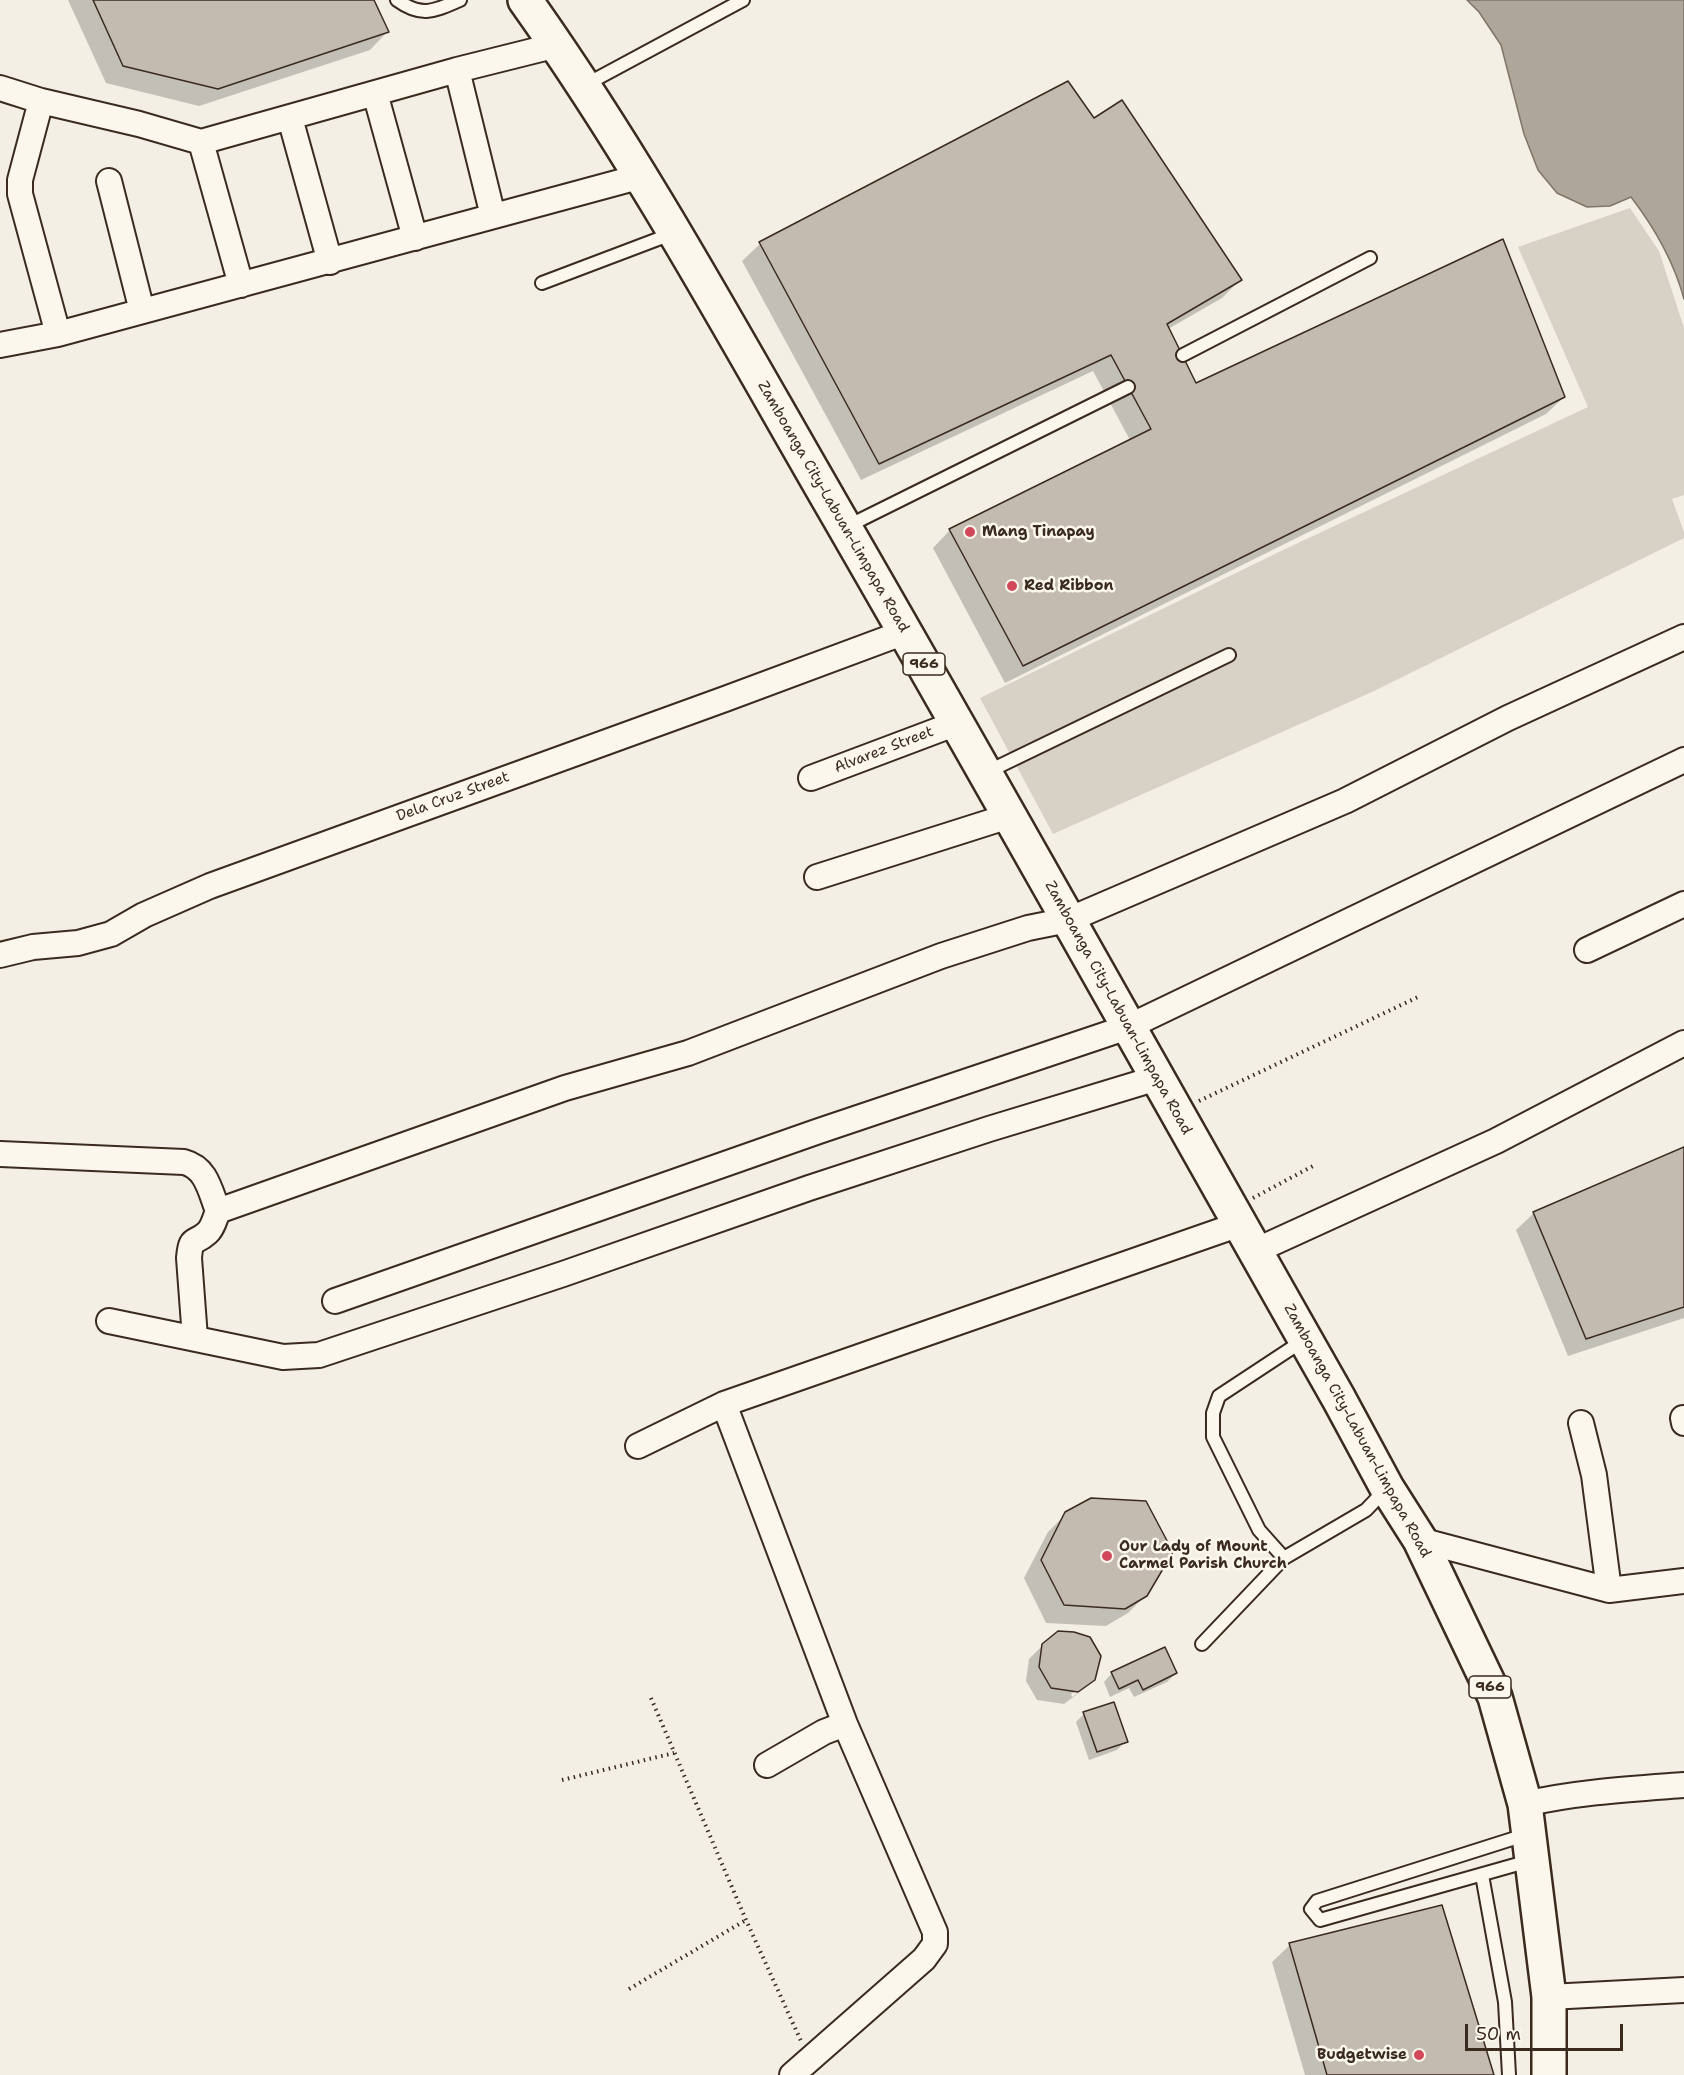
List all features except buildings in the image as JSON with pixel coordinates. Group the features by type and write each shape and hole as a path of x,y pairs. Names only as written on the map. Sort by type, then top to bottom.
{"main road":[{"name":"Zamboanga City-Labuan-Limpapa Road","path":"525,0 642,176 957,723 1387,1488 1420,1540 1495,1697 1529,1833 1549,1997 1549,2075"}],"street":[{"path":"0,88 41,101 139,123 201,142 458,69 557,45"},
{"path":"458,69 493,216"},
{"path":"375,93 415,238"},
{"path":"41,101 20,180 21,194 58,334"},
{"path":"290,118 330,262"},
{"path":"201,142 240,285"},
{"path":"0,345 58,334 642,176"},
{"path":"109,181 142,311"},
{"name":"Dela Cruz Street","path":"0,955 33,947 78,943 111,934 144,915 210,886 905,632"},
{"path":"195,1338 189,1258 191,1246 195,1239 207,1233 218,1211 565,1088 688,1053 941,956 1028,928 1068,920 1345,801 1508,718 1684,637"},
{"name":"Alvarez Street","path":"811,778 957,723"},
{"path":"335,1301 819,1131 1128,1027 1684,760"},
{"path":"817,877 1009,816"},
{"path":"1587,950 1684,904"},
{"path":"638,1446 724,1404 1496,1141 1684,1043"},
{"path":"109,1321 283,1357 319,1355 563,1274 809,1188 989,1129 1157,1078"},
{"path":"0,1154 184,1162 194,1165 203,1173 218,1211"},
{"path":"724,1404 845,1724 932,1921 936,1938 931,1952 924,1959 800,2067"},
{"path":"1581,1423 1594,1475 1609,1590"},
{"path":"1420,1540 1609,1590 1684,1581"},
{"path":"767,1765 824,1732 845,1724"},
{"path":"1529,1833 1551,1798 1608,1790 1684,1785"},
{"path":"1549,1997 1684,1990"}],"lane":[{"path":"397,0 410,9 434,11 460,0"},
{"path":"583,87 742,0"},
{"path":"542,283 675,233"},
{"path":"1183,356 1370,258"},
{"path":"845,528 1128,387"},
{"path":"985,773 1229,655"},
{"path":"1284,1558 1259,1530 1213,1437 1213,1413 1219,1396 1305,1339"},
{"path":"1202,1644 1284,1558 1366,1510 1387,1488"},
{"path":"1529,1833 1482,1875 1320,1920 1311,1910 1317,1901 1529,1833"},
{"path":"1482,1875 1505,2002 1509,2075"}],"path":[{"path":"1176,1112 1418,997"},
{"path":"1242,1228 1313,1166"},
{"path":"651,1698 746,1920 800,2067"},
{"path":"562,1780 674,1753"},
{"path":"630,1989 746,1920"}],"shaded area":[{"path":"1467,0 1684,0 1684,299 1675,272 1662,245 1648,220 1631,197 1610,206 1587,207 1557,193 1538,170 1524,134 1501,45 1479,12"},
{"path":"1630,208 1659,251 1684,328 1684,495 1672,499 1684,538 1372,692 1053,834 980,698 1281,551 1588,407 1518,247"}],"place":[{"name":"Mang Tinapay","path":"970,532"},
{"name":"Red Ribbon","path":"1012,586"},
{"name":"Our Lady of Mount Carmel Parish Church","path":"1107,1556"},
{"name":"Budgetwise","path":"1419,2055"}]}
